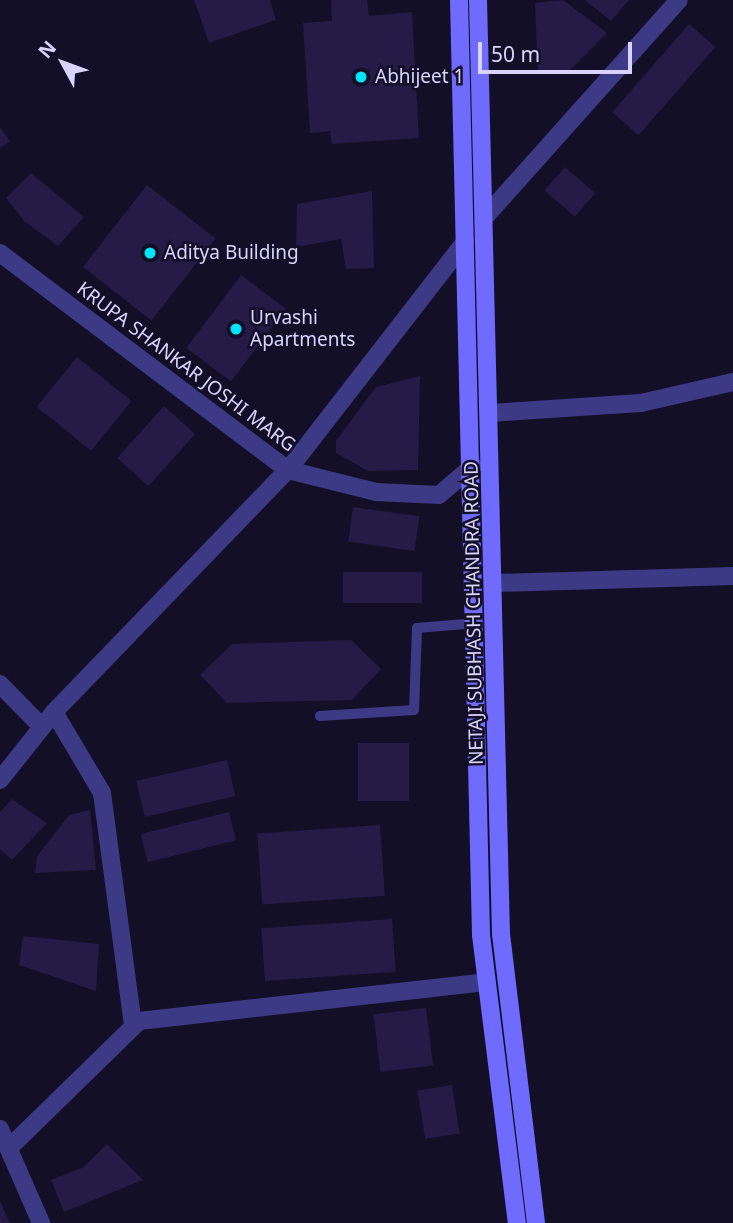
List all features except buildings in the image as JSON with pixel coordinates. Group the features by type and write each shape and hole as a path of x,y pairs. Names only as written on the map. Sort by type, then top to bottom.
{"main road":[{"name":"NETAJI SUBHASH CHANDRA ROAD","path":"459,0 486,982 517,1223"},
{"name":"NETAJI SUBHASH CHANDRA ROAD","path":"478,0 496,583 501,934 536,1223"}],"street":[{"path":"484,218 679,0"},
{"path":"0,780 54,712 288,470 465,242"},
{"name":"KRUPA SHANKAR JOSHI MARG","path":"3,260 288,470 376,492 439,495 473,466"},
{"path":"490,413 641,403 733,382"},
{"path":"496,583 733,576"},
{"path":"0,684 42,727"},
{"path":"54,712 102,793 133,1025"},
{"path":"11,1146 133,1025 236,1007 486,982"},
{"path":"0,1129 11,1146 41,1223"}],"lane":[{"path":"320,716 414,710 417,628 477,623"}],"place":[{"name":"Abhijeet 1","path":"361,77"},
{"name":"Aditya Building","path":"150,253"},
{"name":"Urvashi Apartments","path":"236,329"}]}
